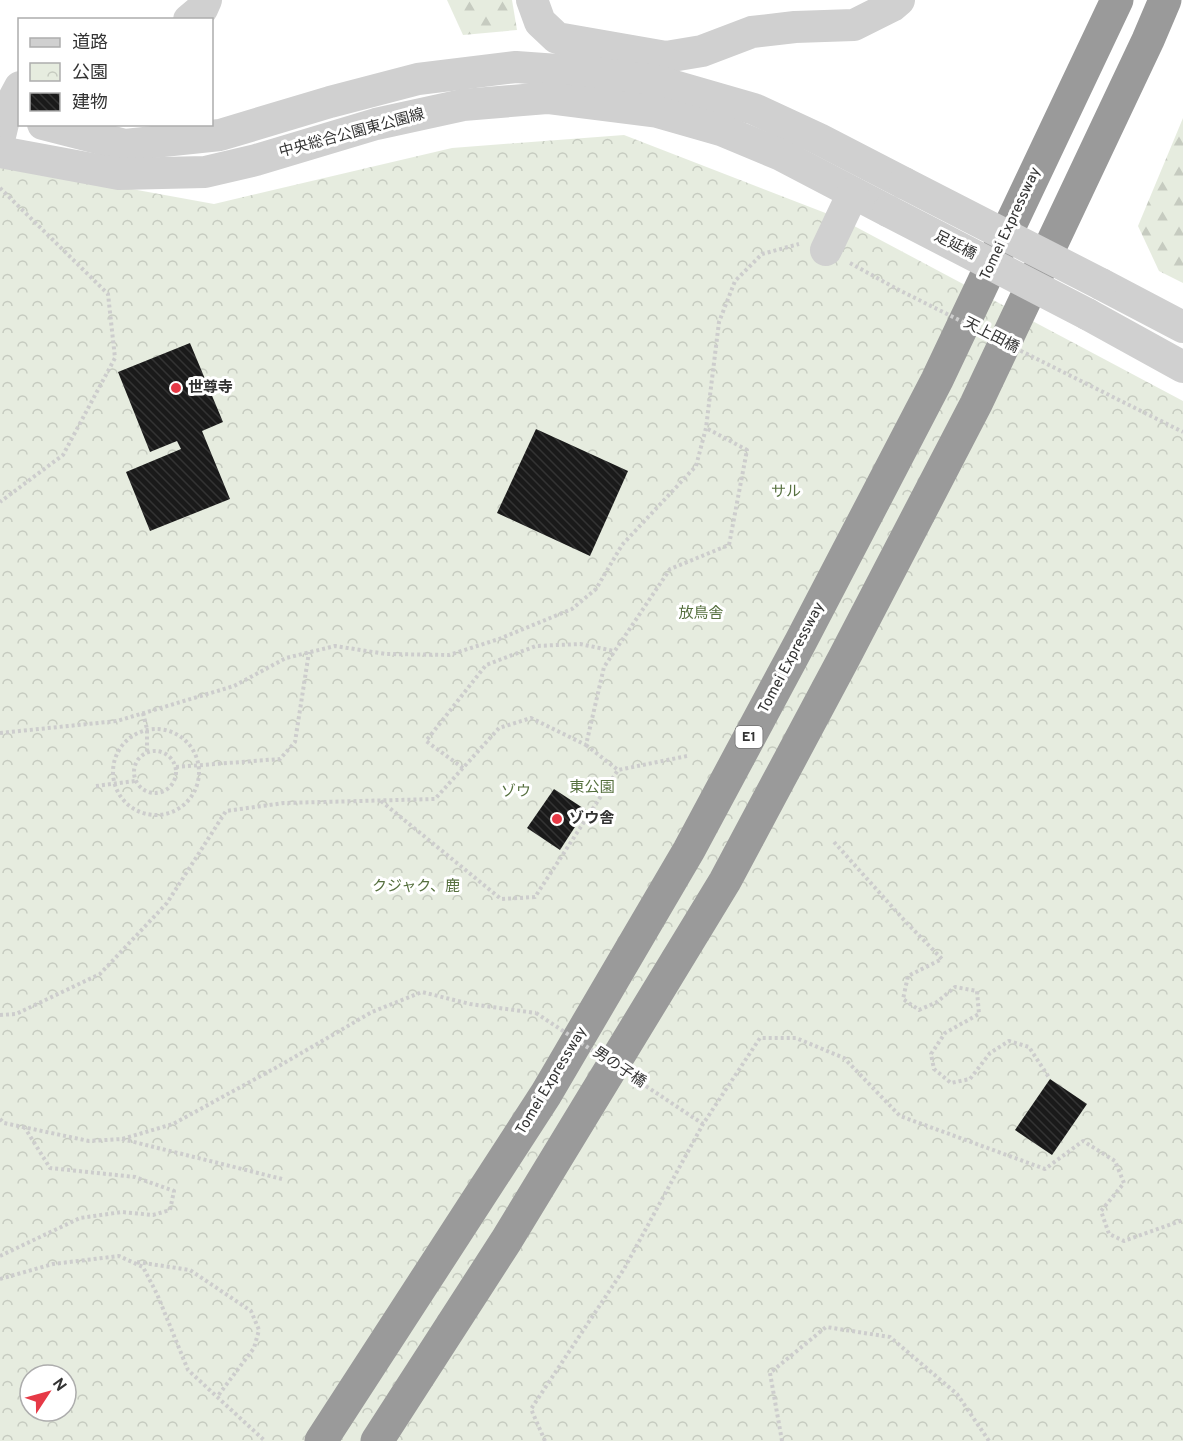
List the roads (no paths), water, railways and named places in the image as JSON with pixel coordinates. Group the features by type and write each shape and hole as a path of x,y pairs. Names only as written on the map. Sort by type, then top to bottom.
{"highway":[{"name":"Tomei Expressway","path":"321,1441 546,1094 689,850 937,380 1117,0"},
{"path":"377,1441 512,1231 725,881 976,404 1165,0"}],"street":[{"path":"191,18 202,9 207,0"},
{"path":"532,0 540,22 558,38 666,57 702,51 752,32 795,27 854,25 892,6 899,0"},
{"path":"0,152 122,148 220,135 330,102 418,79 516,67 586,72 657,81 754,109 819,139 1183,327"},
{"path":"6,121 18,92"},
{"name":"中央総合公園東公園線","path":"122,148 205,172 256,160 376,124 463,105 547,99 658,112 721,130 781,155 888,211"},
{"path":"50,126 122,148"},
{"path":"826,250 854,193"},
{"name":"足延橋","path":"888,211 1087,314 1183,367"}],"place":[{"name":"世尊寺","path":"176,388"},
{"name":"ゾウ舎","path":"557,819"}],"park label":[{"name":"サル","path":"786,492"},
{"name":"放鳥舎","path":"701,614"},
{"name":"東公園","path":"592,788"},
{"name":"ゾウ","path":"516,792"},
{"name":"クジャク、鹿","path":"416,887"}]}
